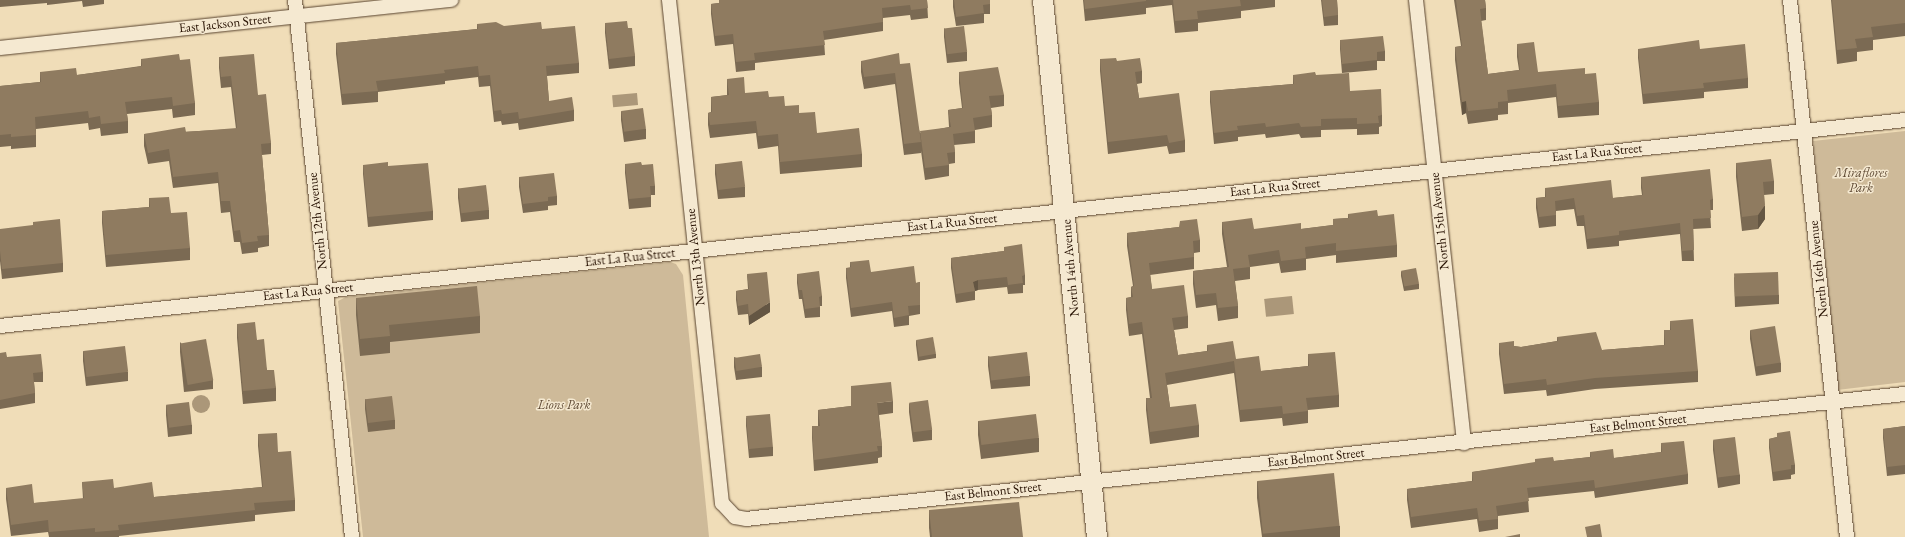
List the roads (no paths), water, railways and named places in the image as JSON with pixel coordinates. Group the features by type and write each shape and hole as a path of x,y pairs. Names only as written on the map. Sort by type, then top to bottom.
{"street":[{"name":"North 12th Avenue","path":"295,0 352,537"},
{"name":"East Jackson Street","path":"0,48 451,0"},
{"name":"North 13th Avenue","path":"669,0 722,503 728,512"},
{"name":"North 14th Avenue","path":"1043,0 1096,537"},
{"name":"North 15th Avenue","path":"1416,0 1464,443"},
{"name":"North 16th Avenue","path":"1790,0 1847,537"},
{"name":"East La Rua Street","path":"0,326 1905,120"},
{"name":"East Belmont Street","path":"728,512 735,517 746,519 1464,443 1905,394"}],"park label":[{"name":"Miraflores Park","path":"1861,182"},
{"name":"Lions Park","path":"564,405"}]}
